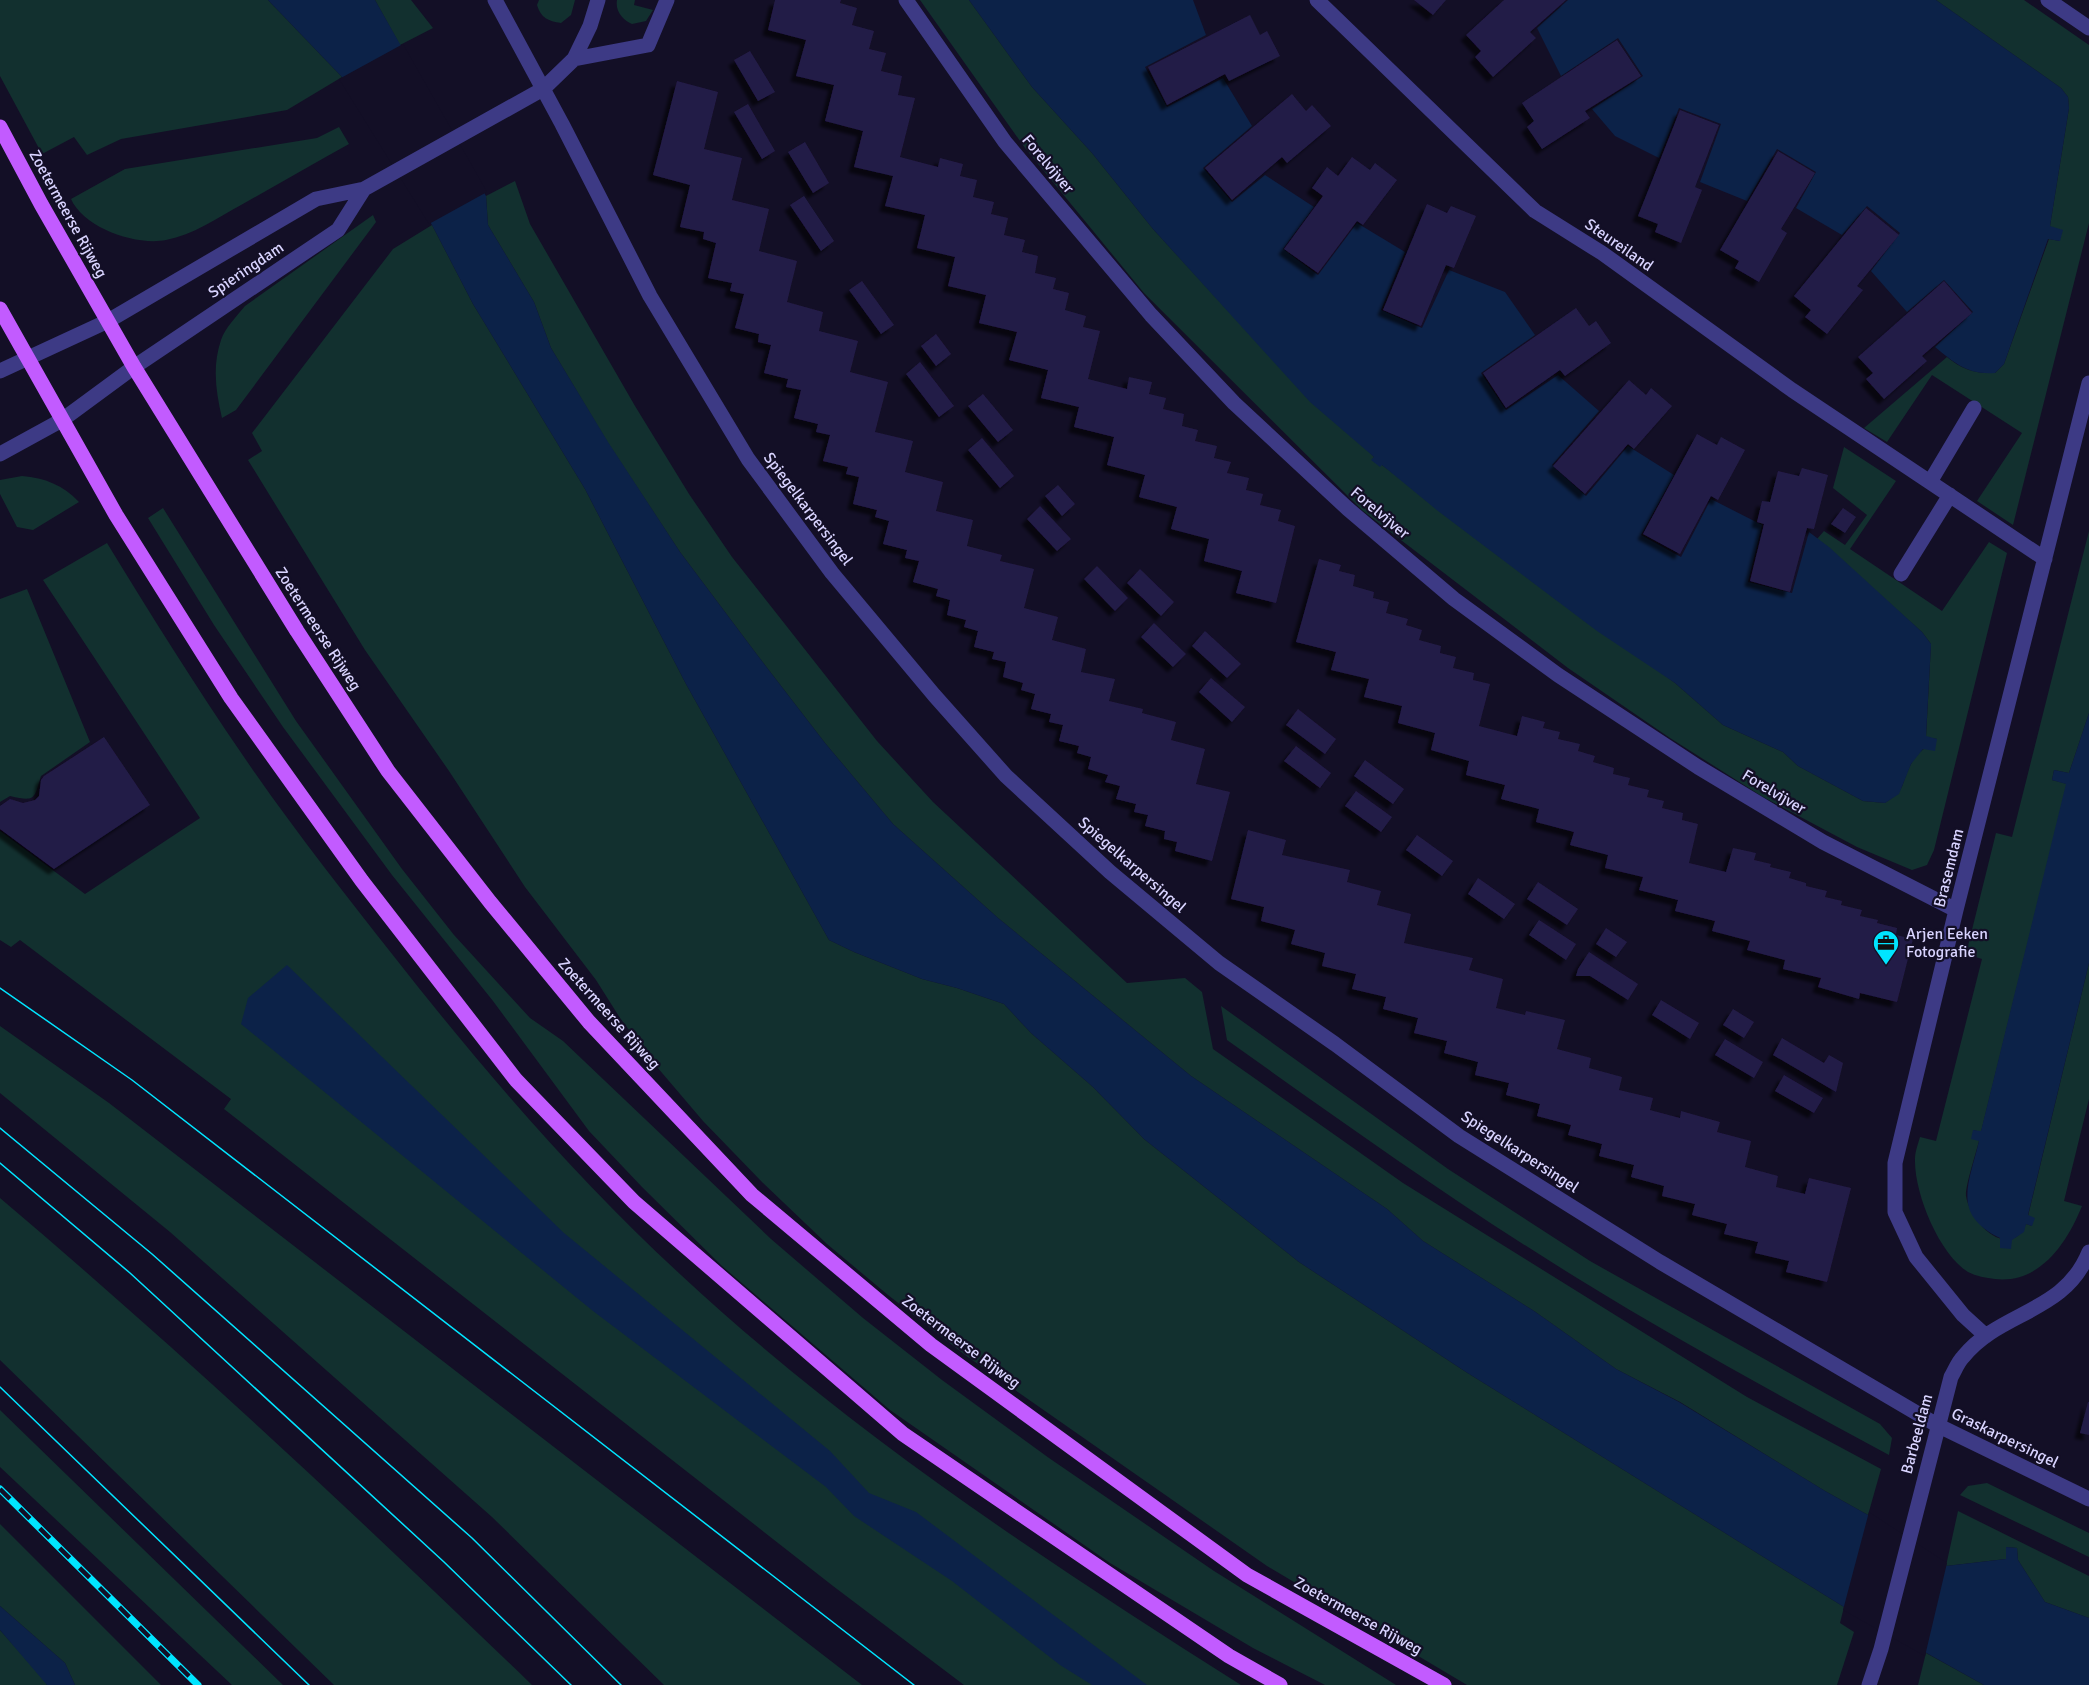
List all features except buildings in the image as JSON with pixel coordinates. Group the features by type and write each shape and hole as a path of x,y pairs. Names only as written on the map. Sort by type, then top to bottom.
{"main road":[{"name":"Zoetermeerse Rijweg","path":"0,128 134,367 297,631 388,771 490,902 589,1022 752,1196 931,1345 1247,1575 1444,1685"},
{"path":"0,309 116,515 231,698 362,881 516,1080 634,1202 903,1434 1229,1656 1280,1685"}],"street":[{"name":"Spiegelkarpersingel","path":"495,0 650,296 748,459 832,573 934,695 1006,776 1110,872 1219,963 1335,1044 1459,1136 1660,1262 1937,1425"},
{"name":"Spieringdam","path":"0,371 108,321 316,200 364,189 543,89 574,59 590,26 598,0"},
{"path":"574,59 648,45 667,0"},
{"name":"Forelvijver","path":"906,0 1005,142 1151,315 1234,403 1348,509 1454,599 1558,675 1698,767 1823,842 1956,910"},
{"name":"Steureiland","path":"1317,0 1535,211 1602,253 1792,390 2045,559"},
{"path":"2048,0 2089,28"},
{"name":"Spieringdam","path":"0,454 62,420 134,367 338,230 364,189"},
{"name":"Brasemdam","path":"1986,1336 1963,1315 1916,1257 1895,1212 1895,1163 1956,910 2089,383"},
{"path":"1930,482 1974,408"},
{"path":"1901,574 1950,495"},
{"name":"Barbeeldam","path":"1869,1685 1881,1649 1920,1490 1951,1377 1963,1357 1986,1336 2045,1303 2065,1289 2082,1268 2089,1252"},
{"name":"Graskarpersingel","path":"1937,1425 2089,1499"}],"green space":[{"path":"0,0 268,0 342,77 287,110 121,139 87,155 74,137 42,154 0,76"},
{"path":"375,0 411,0 433,28 400,45"},
{"path":"539,0 575,0 571,15 561,23 543,16 537,5"},
{"path":"617,0 635,0 634,5 653,10 646,21 632,24 620,15"},
{"path":"920,0 969,0 1032,87 1092,153 1153,229 1230,313 1374,457 1372,460 1382,465 1675,683 1723,725 1783,752 1798,766 1863,801 1885,803 1892,798 1902,787 1915,758 1937,739 1926,737 1931,644 1922,632 1817,539 1824,531 1845,545 1867,515 1833,488 1844,447 1896,481 1850,549 1942,611 1989,542 2007,553 1934,850 1927,865 1912,870 1857,847 1763,797 1670,738 1568,668 1363,511 1144,293 1025,148"},
{"path":"1936,0 2024,0 2089,45 2089,223 2013,525 1977,501 2022,433 1932,375 1887,442 1864,428 1947,357 1969,370 1995,373 2004,364 2049,239 2060,241 2050,226 2069,108 2068,97 2061,88"},
{"path":"339,127 349,144 205,225 176,238 140,240 112,233 87,218 71,199 125,169 317,138"},
{"path":"515,181 530,224 635,406 689,494 732,557 877,741 933,802 1127,983 1185,978 1202,992 1213,1049 1403,1183 1747,1397 1881,1469 1868,1515 1680,1402 1616,1369 1534,1311 1423,1241 1387,1209 1191,1076 998,918 893,824 825,743 680,552 608,443 551,348 534,302 488,225 486,196"},
{"path":"373,215 376,222 236,410 222,418 216,370 218,350 228,327 245,306"},
{"path":"432,225 473,304 585,489 686,684 829,940 922,979 1004,1004 1031,1033 1093,1087 1144,1139 1299,1262 1466,1372 1844,1607 1840,1623 1854,1632 1837,1685 1467,1685 1267,1566 965,1355 827,1244 703,1121 657,1067 620,1018 596,980 525,887 449,771 365,650 248,460 262,451 252,433 393,249"},
{"path":"22,476 53,483 67,491 79,502 33,530 17,527 0,494 0,480"},
{"path":"163,508 296,721 402,869 454,935 530,1018 563,1041 771,1239 863,1318 942,1380 1049,1458 1214,1571 1396,1685 1325,1685 1253,1648 1110,1563 890,1410 722,1266 589,1131 493,1001 392,875 283,727 214,625 148,518"},
{"path":"2089,531 2089,713 2069,773 2054,770 2052,780 2067,784 1981,1132 1973,1130 1979,1141 1966,1192 1972,1212 1990,1234 2006,1240 2020,1234 2026,1224 2032,1226 2028,1216 2089,963 2089,1099 2064,1201 2082,1206 2060,1247 2038,1268 2011,1279 1992,1279 1968,1272 1947,1252 1930,1222 1924,1205 1916,1173 1915,1156 1920,1137 1936,1141 1982,959 1966,954 1996,833 2012,837"},
{"path":"107,543 226,731 318,859 497,1083 568,1162 642,1238 746,1333 881,1441 951,1493 1095,1591 1241,1685 964,1685 833,1586 224,1109 231,1099 20,940 11,947 0,940 0,831 85,894 200,818 43,580"},
{"path":"27,589 90,742 41,776 33,797 25,799 10,796 0,802 0,599"},
{"path":"1221,1006 1448,1169 1590,1261 1880,1424 1892,1438 1889,1455 1654,1324 1532,1250 1444,1192 1227,1040"},
{"path":"0,1026 109,1103 862,1685 664,1685 492,1517 170,1232 0,1093"},
{"path":"0,1198 270,1437 532,1685 334,1685 0,1360"},
{"path":"0,1410 283,1685 232,1685 0,1467"},
{"path":"1987,1483 2089,1533 2089,1557 1960,1495 1968,1486"},
{"path":"1958,1511 2089,1576 2089,1618 2045,1602 2018,1560 2017,1548 2006,1547 2006,1559 1946,1566"},
{"path":"0,1524 161,1685 75,1685 65,1663 0,1606"},
{"path":"0,1630 45,1681 47,1685 0,1685"},
{"path":"1926,1653 1984,1685 1918,1685"}],"water":[{"path":"268,0 375,0 486,196 488,225 534,302 551,348 608,442 680,552 825,743 893,824 998,918 1191,1076 1387,1209 1423,1241 1534,1311 1616,1369 1679,1402 1868,1515 1946,1566 2006,1559 2006,1547 2017,1548 2018,1560 2045,1602 2089,1618 2089,1685 1984,1685 1844,1607 1466,1372 1299,1262 1144,1139 1093,1087 1031,1033 1004,1004 922,979 829,940 686,684 585,489 473,304 432,225 342,77"},
{"path":"969,0 1193,0 1206,35 1145,67 1167,107 1223,78 1252,126 1203,168 1232,202 1265,175 1314,207 1283,249 1318,275 1357,223 1405,252 1381,310 1422,328 1449,270 1505,292 1535,335 1481,373 1506,410 1558,375 1599,411 1552,465 1586,496 1628,446 1674,475 1641,535 1681,557 1711,499 1762,525 1748,582 1792,593 1809,532 1829,547 1922,632 1931,644 1926,736 1937,739 1935,751 1923,749 1911,764 1899,794 1885,803 1863,801 1798,766 1783,752 1723,725 1675,683 1597,631 1438,511 1382,465 1380,467 1371,460 1374,457 1310,402 1153,229 1092,153 1032,87"},
{"path":"1568,0 1936,0 2061,88 2068,97 2069,108 2050,226 2063,230 2060,241 2048,239 2004,364 1995,373 1977,372 1955,363 1935,347 1973,312 1944,280 1907,312 1871,271 1900,233 1867,206 1842,235 1796,208 1816,172 1777,149 1747,201 1700,182 1721,124 1679,108 1659,158 1615,136 1592,109 1643,76 1618,38 1561,76 1537,28"},
{"path":"2089,713 2089,963 2028,1215 2035,1218 2032,1226 2026,1224 2024,1232 2012,1240 2011,1249 2000,1248 2000,1238 1985,1229 1975,1219 1969,1208 1968,1184 1979,1141 1971,1139 1973,1130 1981,1131 2066,784 2052,780 2054,770 2069,773"},
{"path":"287,965 564,1233 830,1451 869,1493 916,1512 1147,1685 1092,1685 1060,1665 952,1581 854,1516 826,1487 593,1311 241,1024 248,998"},
{"path":"0,1606 65,1663 75,1685 47,1685 0,1630"}],"pier":[{"path":"403,44 487,192 429,224 339,79"},
{"path":"1869,1512 1947,1563 1925,1656 1843,1610"}],"tram line":[{"path":"0,988 132,1080 914,1685"},
{"path":"0,1128 152,1254 472,1538 621,1685"},
{"path":"0,1163 130,1273 444,1562 571,1685"},
{"path":"0,1387 309,1685"}],"railway":[{"path":"0,1489 198,1685"}],"place":[{"name":"Arjen Eeken Fotografie","path":"1886,966"}]}
